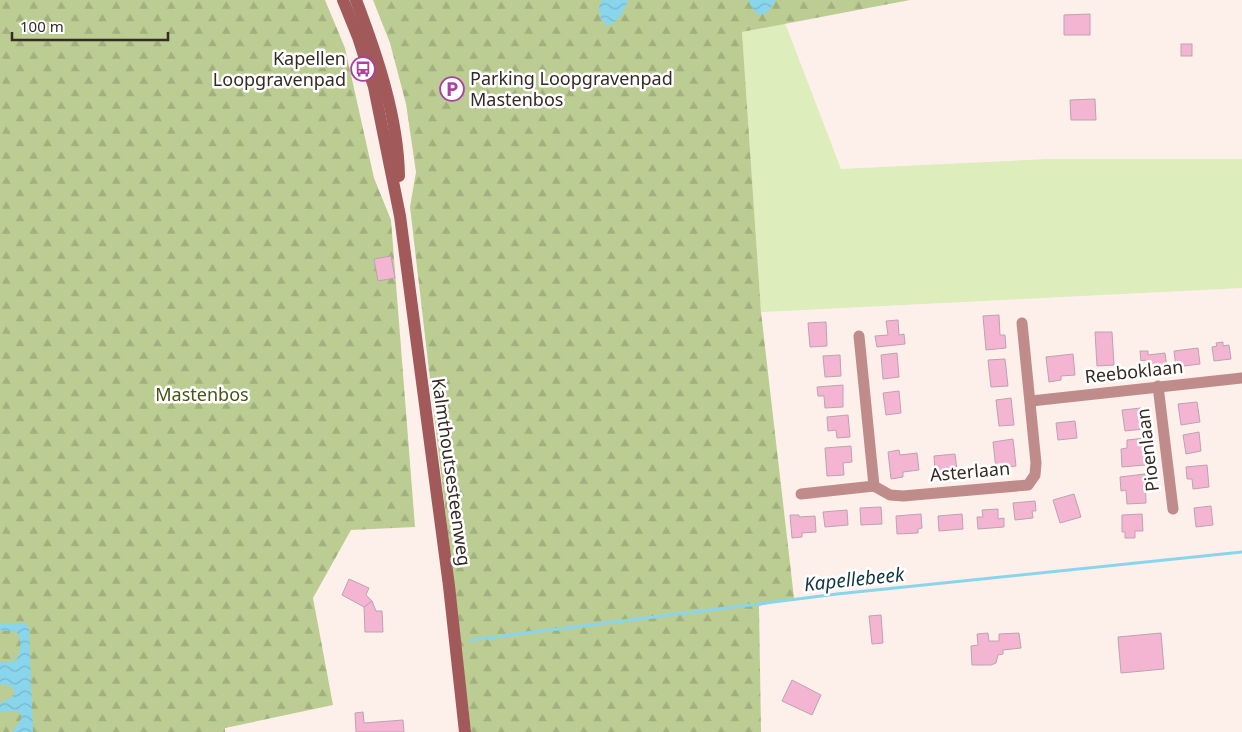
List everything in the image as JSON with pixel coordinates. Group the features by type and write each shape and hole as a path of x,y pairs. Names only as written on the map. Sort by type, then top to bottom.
{"main road":[{"name":"Kalmthoutsesteenweg","path":"343,0 358,36 374,87 400,216 449,586 465,732"},
{"name":"Kalmthoutsesteenweg","path":"356,0 385,85 399,170 400,216"}],"street":[{"name":"Asterlaan","path":"801,494 874,486 890,494 903,496 1028,485 1035,475 1036,463 1022,323"},
{"path":"859,336 874,486"},
{"name":"Reeboklaan","path":"1031,401 1242,378"},
{"name":"Pioenlaan","path":"1158,386 1173,509"}],"green space":[{"name":"Mastenbos","path":"0,0 325,0 345,48 374,178 391,220 415,527 351,530 313,598 333,705 225,728 225,732 0,732"},
{"path":"373,0 910,0 742,32 761,312 794,598 759,606 761,732 471,732 410,207 416,172 406,104 390,43"},
{"path":"785,23 841,169 1049,159 1242,159 1242,288 761,312 742,32"}],"water":[{"path":"603,0 628,0 618,19 607,26 600,17 599,4"},
{"path":"748,0 776,0 767,13 758,15"},
{"path":"0,623 25,623 29,628 33,732 12,732 22,718 21,715 17,711 0,712 0,703 11,698 15,692 11,686 0,684 0,662 16,660 19,654 20,639 17,632 0,630"}],"building":[{"path":"1090,14 1090,35 1064,35 1064,15"},
{"path":"1181,44 1192,44 1192,56 1181,56"},
{"path":"1095,99 1096,120 1071,120 1070,100"},
{"path":"391,256 395,278 378,281 374,259"},
{"path":"999,315 1000,335 1005,335 1006,348 986,350 983,316"},
{"path":"898,320 899,335 904,334 905,344 877,347 875,336 888,335 886,321"},
{"path":"826,322 827,346 810,347 808,323"},
{"path":"1095,332 1112,332 1114,365 1097,366"},
{"path":"1223,342 1223,346 1229,345 1231,359 1214,361 1212,347 1217,346 1216,343"},
{"path":"1198,348 1200,364 1176,367 1174,351"},
{"path":"1140,351 1148,351 1148,355 1165,353 1167,368 1148,370 1146,360 1141,361"},
{"path":"897,353 899,377 883,379 881,355"},
{"path":"1073,354 1075,375 1061,376 1061,380 1049,382 1046,357"},
{"path":"840,355 841,376 825,377 823,356"},
{"path":"1005,359 1008,386 991,387 988,360"},
{"path":"843,385 843,407 825,408 824,396 818,396 817,387"},
{"path":"899,391 901,413 886,415 883,393"},
{"path":"1011,398 1014,425 999,426 996,400"},
{"path":"1197,402 1200,422 1181,425 1178,404"},
{"path":"1141,408 1144,429 1125,431 1122,410"},
{"path":"848,415 850,437 837,438 836,430 828,431 827,417"},
{"path":"1075,421 1077,438 1058,440 1056,423"},
{"path":"1199,432 1201,451 1186,454 1183,435"},
{"path":"1146,438 1147,455 1144,455 1145,465 1122,467 1121,449 1127,448 1127,440"},
{"path":"1013,439 1016,466 996,469 993,442"},
{"path":"851,446 852,462 843,463 844,475 827,476 825,448"},
{"path":"899,450 900,455 917,453 919,470 903,472 903,477 891,479 888,452"},
{"path":"955,454 957,470 944,471 944,474 935,474 934,456"},
{"path":"1207,465 1209,487 1193,489 1192,479 1187,479 1186,467"},
{"path":"1145,474 1146,503 1127,504 1126,490 1121,491 1120,477"},
{"path":"1074,494 1081,517 1060,523 1053,500"},
{"path":"1035,501 1036,511 1032,511 1033,518 1015,520 1013,503"},
{"path":"1211,506 1213,525 1196,527 1194,508"},
{"path":"881,507 882,524 861,525 860,508"},
{"path":"998,509 998,519 1004,518 1004,527 978,529 977,517 983,517 982,510"},
{"path":"847,510 848,525 825,527 823,512"},
{"path":"921,514 922,528 918,529 918,533 897,534 896,516"},
{"path":"962,514 963,529 939,531 938,516"},
{"path":"1142,514 1143,531 1135,531 1135,538 1125,538 1125,532 1122,532 1122,515"},
{"path":"790,515 799,515 799,517 815,516 816,532 802,533 802,537 792,538"},
{"path":"349,579 369,588 366,595 372,601 364,607 342,595"},
{"path":"372,601 376,611 382,611 383,632 365,632 364,607"},
{"path":"881,615 883,643 872,644 869,616"},
{"path":"988,633 989,641 999,641 999,634 1019,633 1021,648 1003,650 1003,654 998,655 996,663 991,665 972,665 971,646 978,645 977,634"},
{"path":"1161,633 1164,669 1121,673 1118,637"},
{"path":"792,680 821,695 812,715 782,701"},
{"path":"363,712 364,723 403,720 404,732 356,732 355,713"}],"waterway":[{"name":"Kapellebeek","path":"471,640 837,594 1242,552"}],"place":[{"name":"Kapellen Loopgravenpad","path":"363,69"},
{"name":"Parking Loopgravenpad Mastenbos","path":"452,89"}]}
